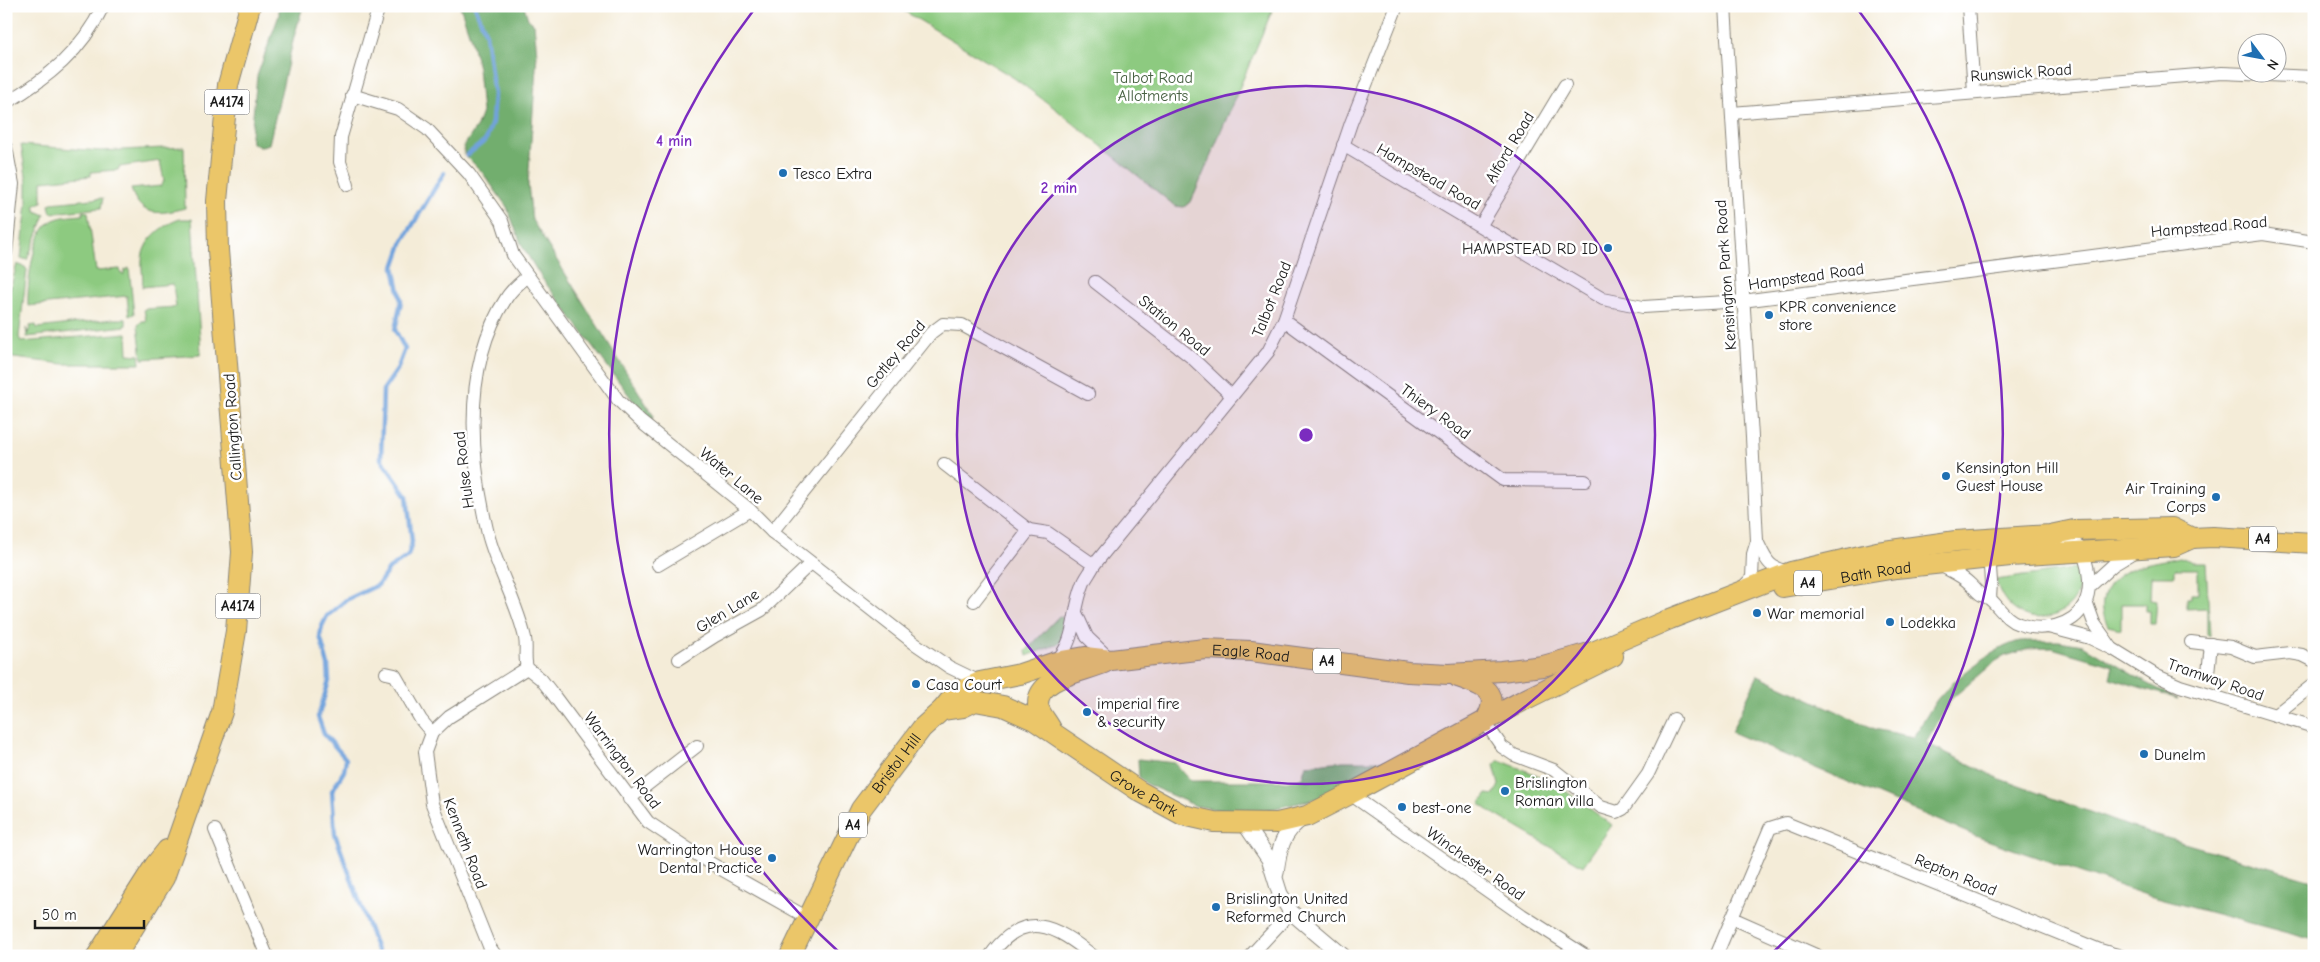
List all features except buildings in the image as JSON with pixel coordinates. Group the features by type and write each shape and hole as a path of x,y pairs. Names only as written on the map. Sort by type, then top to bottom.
{"main road":[{"name":"Callington Road","path":"175,841 222,712 236,630 242,552 218,250 218,201 228,85 250,6"},
{"name":"Bath Road","path":"1594,652 1628,642 1739,592 1792,572 1877,552 1988,538 2050,535 2074,530 2172,528 2192,538"},
{"name":"Bath Road","path":"1676,622 1787,586 1896,568 2082,550 2174,546 2192,538 2254,538 2314,543"},
{"name":"Bath Road","path":"1485,722 1628,642"},
{"name":"Eagle Road","path":"974,690 1056,662 1085,657 1112,660 1205,649 1251,650 1393,671 1449,674 1543,666 1594,652"},
{"name":"Eagle Road","path":"1054,735 1046,717 1040,712 1038,705 1040,696 1045,688 1066,675 1094,668 1112,660"},
{"name":"Eagle Road","path":"1449,674 1486,688 1491,694 1493,702 1492,711 1485,722"},
{"name":"A4","path":"974,690 989,702 1034,720 1054,735"},
{"name":"Bristol Hill","path":"790,956 861,809 922,728 942,710 956,693 974,690"},
{"name":"A4","path":"1245,824 1277,823 1307,816 1485,722"},
{"name":"Grove Park","path":"1054,735 1139,791 1183,815 1214,822 1245,824"},
{"name":"A4174","path":"97,956 155,865 175,841"},
{"name":"A4174","path":"116,956 164,878 175,841"}],"street":[{"path":"6,103 39,84 69,58 98,18 103,6"},
{"path":"348,185 340,162 341,137 379,6"},
{"name":"Talbot Road","path":"1056,662 1065,652 1077,616 1083,584 1094,565 1268,352 1281,325 1343,144 1396,6"},
{"name":"Kensington Park Road","path":"1725,6 1757,541 1753,554 1752,578 1739,592"},
{"path":"1968,6 1974,92"},
{"name":"Runswick Road","path":"1732,113 2222,73 2314,77"},
{"name":"Alford Road","path":"1481,225 1565,85"},
{"name":"Water Lane","path":"352,95 398,109 427,129 469,174 502,221 513,255 618,400 641,422 750,510 772,532 949,667 974,690"},
{"name":"Hampstead Road","path":"1343,144 1603,299 1643,307 1742,301 2263,234 2314,242"},
{"path":"6,147 13,184 6,253"},
{"name":"Hulse Road","path":"527,668 524,659 525,639 488,535 473,444 474,394 482,356 492,326 507,297 528,276"},
{"name":"Station Road","path":"1095,282 1191,357 1232,396"},
{"name":"Gotley Road","path":"772,532 931,333 943,324 962,325 1088,394"},
{"name":"Thiery Road","path":"1281,325 1503,480 1585,481"},
{"path":"944,464 1029,530 1048,534 1094,565"},
{"path":"658,565 750,510"},
{"path":"974,601 1029,530"},
{"path":"2050,535 2080,546 2082,550"},
{"path":"1988,538 1990,599"},
{"name":"Kensington Park Road","path":"1757,541 1768,565 1781,571 1792,572"},
{"path":"2090,586 2122,558 2147,547"},
{"name":"Tramway Road","path":"2048,627 2068,622 2082,610 2086,601 2090,586 2082,550"},
{"name":"Glen Lane","path":"679,659 715,636 762,610 811,563"},
{"name":"Tramway Road","path":"1938,564 1968,582 1978,593 1990,599 2004,615 2019,624 2048,627 2090,638 2113,649 2138,666 2180,686 2314,727"},
{"name":"Tramway Road","path":"2086,601 2094,623 2113,649"},
{"path":"1077,616 1087,638 1112,660"},
{"path":"2191,642 2230,647 2255,657 2290,653 2302,654 2314,661"},
{"path":"2208,673 2211,644"},
{"path":"386,673 395,675 421,720 432,733 449,717 527,668"},
{"name":"Warrington Road","path":"527,668 541,679 648,822 674,841 808,918"},
{"path":"2275,715 2314,684"},
{"path":"1485,722 1502,746 1514,755 1554,770 1601,807 1617,812 1623,809 1648,774 1674,719"},
{"name":"Kenneth Road","path":"432,733 425,752 432,804 489,946 496,956"},
{"path":"630,799 697,746"},
{"name":"Winchester Road","path":"1350,794 1522,914 1586,956"},
{"path":"1275,874 1279,848 1285,835 1292,825 1307,816"},
{"name":"Repton Road","path":"1732,918 1770,828 1786,823 2100,950 2121,956"},
{"path":"1245,824 1260,843 1275,874 1280,894 1291,912 1343,956"},
{"path":"215,830 267,956"},
{"path":"1250,956 1291,912"},
{"path":"1716,956 1732,918 1818,956"},
{"path":"990,956 1003,939 1019,930 1035,926 1048,926 1060,931 1093,956"}],"green space":[{"path":"279,6 303,6 269,144 260,147 252,143 251,135 257,76 279,15"},
{"path":"460,6 524,6 528,19 534,24 537,54 528,184 532,220 653,415 652,421 640,410 541,277 522,246 507,207 482,172 464,154 464,146 477,126 482,112 478,68"},
{"name":"Talbot Road Allotments","path":"896,6 1274,6 1195,193 1191,201 1184,207 1175,206 1057,110 1014,78"},
{"path":"21,145 101,151 184,147 185,208 160,213 153,212 146,210 135,199 131,189 161,186 164,181 160,161 119,167 118,170 91,172 91,176 42,181 42,202 34,206 36,211 45,215 27,260 21,258 27,203 27,182"},
{"path":"103,198 101,208 51,213 49,205 51,203"},
{"path":"83,211 88,212 96,271 120,269 121,274 124,275 124,271 129,268 134,314 129,316 127,296 28,306 28,287 32,262 38,239 43,230 56,219 83,215"},
{"path":"180,219 192,219 201,353 200,355 142,359 138,325 142,321 146,321 144,309 176,307 173,284 142,287 143,253 150,240 160,229"},
{"path":"17,264 25,267 27,270 19,337 21,342 127,333 128,354 139,355 140,364 63,364 6,357 6,305"},
{"path":"126,319 126,326 27,337 26,328 28,334 30,326 36,325 37,328"},
{"path":"2180,557 2193,562 2206,562 2210,636 2207,634 2207,608 2187,609 2187,598 2191,598 2191,594 2198,594 2198,569 2174,569 2174,576 2151,576 2150,600 2157,601 2155,624 2150,624 2150,611 2145,611 2145,604 2121,604 2121,629 2108,626 2103,611 2103,600 2109,586 2116,578 2136,567"},
{"path":"2080,568 2080,587 2073,602 2061,612 2047,617 2032,617 2017,611 2004,599 1996,580"},
{"path":"1059,616 1062,617 1064,622 1063,640 1058,644 1027,656 1026,651"},
{"path":"2020,641 2059,641 2083,645 2145,682 2178,699 2110,678 2113,666 2052,648 2029,649 2005,656 1996,661 1951,699 1926,743 2000,779 2139,830 2314,881 2314,940 2149,896 1975,836 1731,732 1758,675 1875,729 1913,737 1936,701 1963,674 1998,650"},
{"path":"1138,759 1175,763 1191,781 1293,781 1302,777 1306,765 1343,761 1392,761 1333,795 1263,811 1233,812 1196,806 1146,784 1139,777"},
{"path":"1499,760 1552,781 1612,825 1583,866 1480,804 1487,794 1494,795 1499,785 1494,765"}],"waterway":[{"path":"467,155 486,140 492,122 494,94 486,34 475,6"},
{"path":"379,956 335,834 332,791 344,771 346,759 324,734 318,717 329,681 328,665 320,636 327,616 346,600 378,585 389,569 408,556 412,542 407,496 381,459 383,390 397,370 405,349 395,330 401,301 394,267 403,241 444,173"}],"place":[{"name":"Tesco Extra","path":"783,173"},
{"name":"HAMPSTEAD RD ID","path":"1608,248"},
{"name":"KPR convenience store","path":"1769,315"},
{"name":"Kensington Hill Guest House","path":"1946,476"},
{"name":"Air Training Corps","path":"2216,497"},
{"name":"War memorial","path":"1757,613"},
{"name":"Lodekka","path":"1890,622"},
{"name":"Casa Court","path":"916,684"},
{"name":"imperial fire & security","path":"1087,712"},
{"name":"Dunelm","path":"2144,754"},
{"name":"Brislington Roman villa","path":"1505,791"},
{"name":"best-one","path":"1402,807"},
{"name":"Warrington House Dental Practice","path":"772,858"},
{"name":"Brislington United Reformed Church","path":"1216,907"}]}
